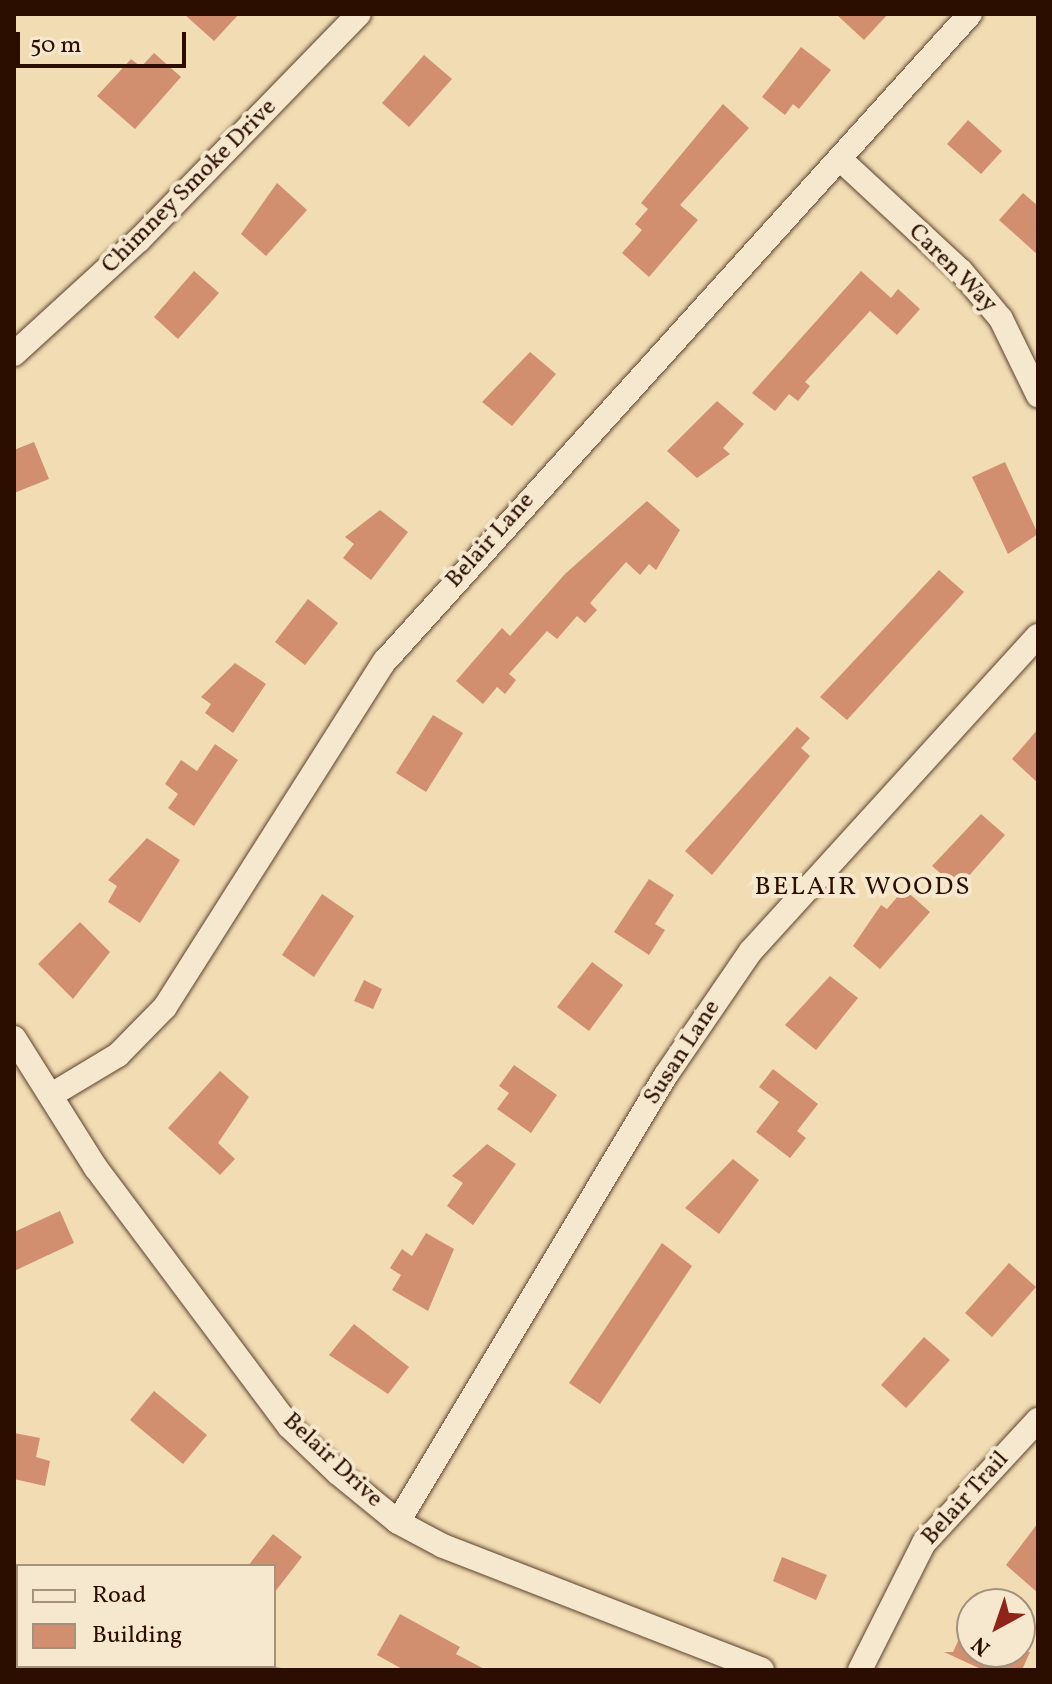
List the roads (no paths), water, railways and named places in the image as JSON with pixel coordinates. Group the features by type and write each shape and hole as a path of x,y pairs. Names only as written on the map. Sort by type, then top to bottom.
{"street":[{"name":"Chimney Smoke Drive","path":"14,354 139,240 359,14"},
{"name":"Belair Lane","path":"53,1094 118,1055 165,1007 385,661 970,14"},
{"name":"Caren Way","path":"841,160 981,295 1038,395"},
{"name":"Susan Lane","path":"398,1522 666,1075 751,951 1038,636"},
{"name":"Belair Drive","path":"14,1038 53,1094 96,1168 289,1426 398,1522 762,1670"},
{"name":"Belair Trail","path":"860,1670 924,1543 1038,1420"}],"district":[{"name":"BELAIR WOODS","path":"863,888"}]}
